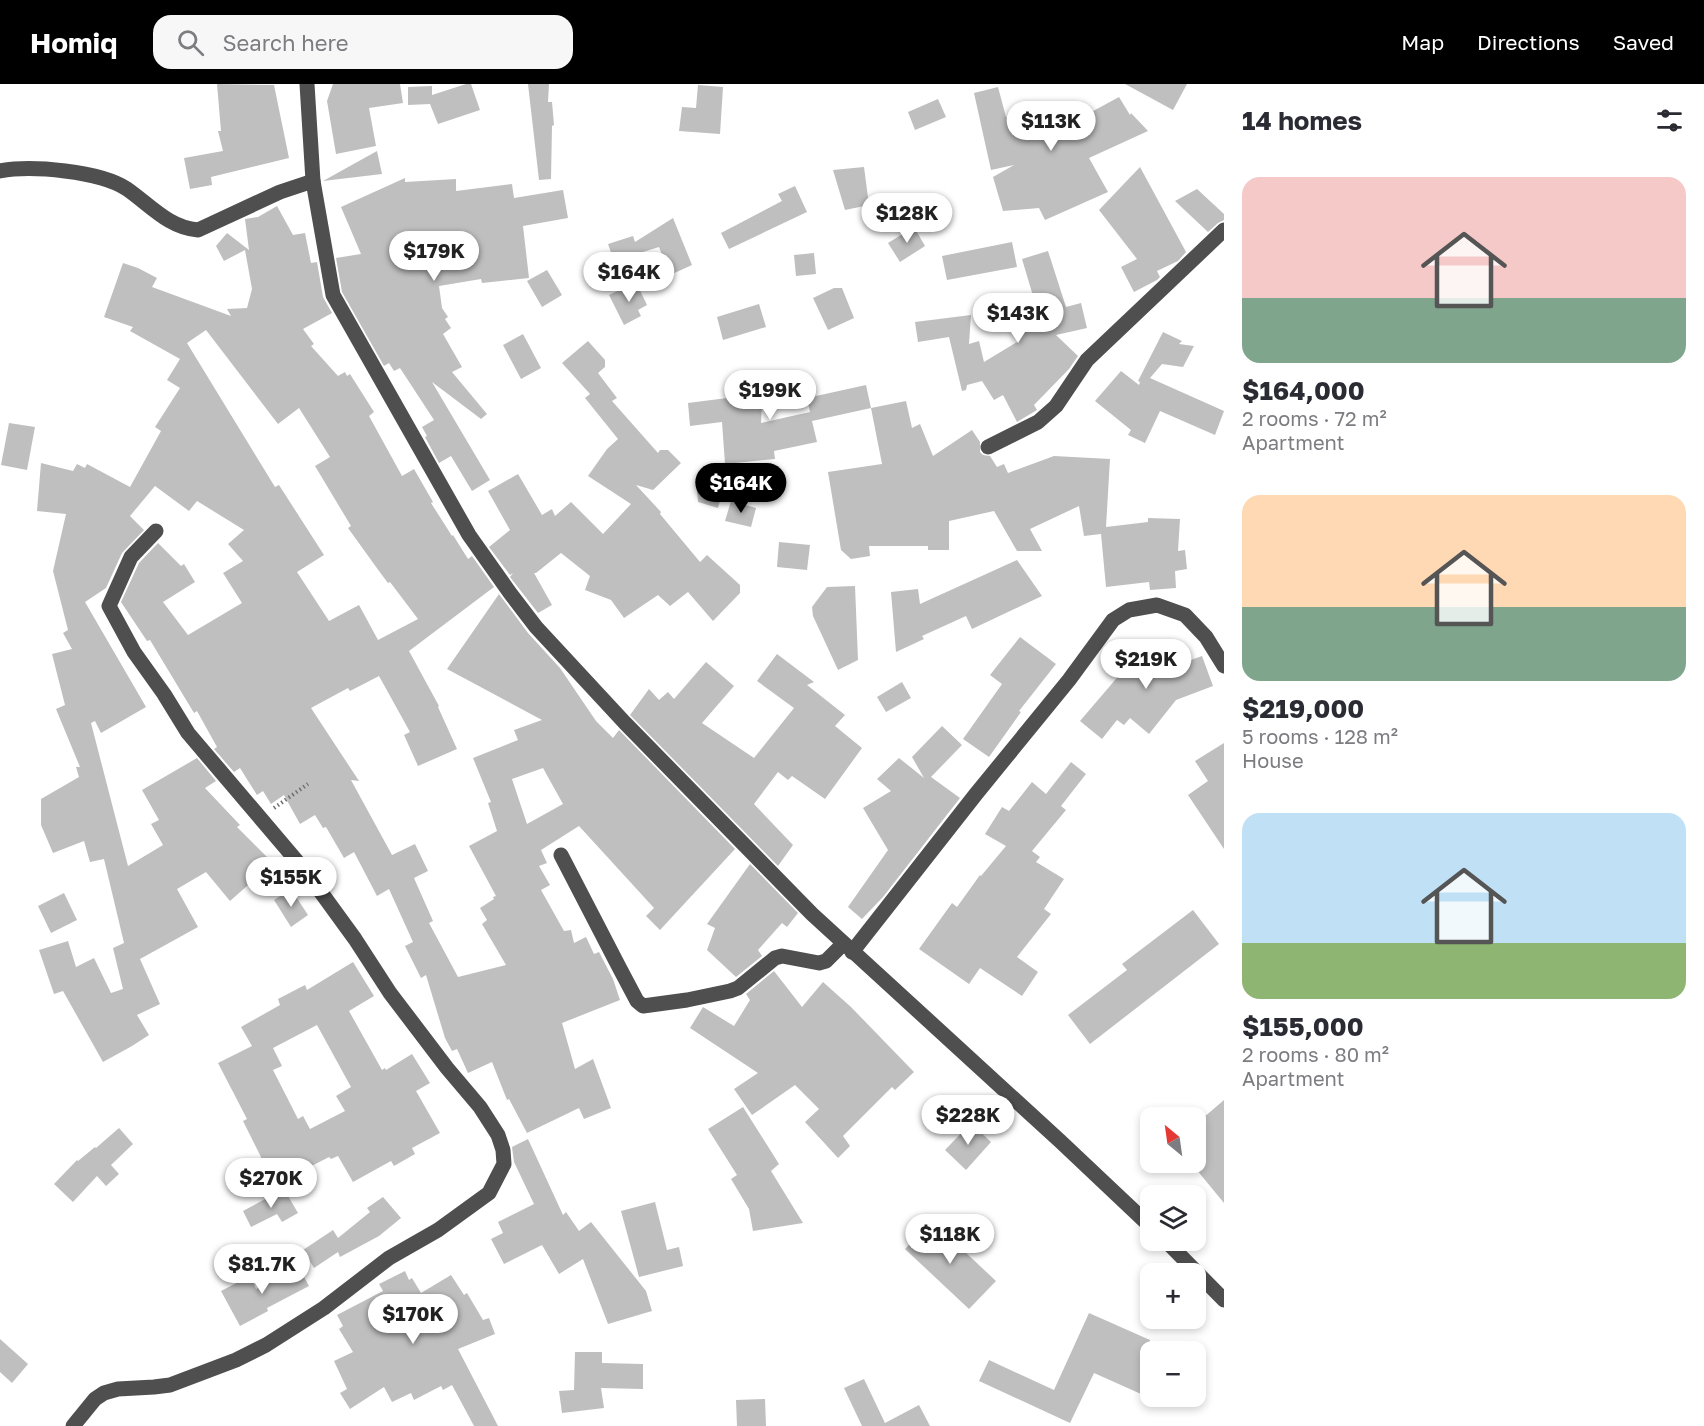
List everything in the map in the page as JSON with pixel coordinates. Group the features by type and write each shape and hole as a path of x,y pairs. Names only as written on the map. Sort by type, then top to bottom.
{"street":[{"path":"307,84 313,181 333,295 469,535 536,627 625,723 848,948 1060,1141 1140,1217"},
{"path":"0,171 33,167 94,177 124,187 174,224 186,229 198,230 280,192 313,181"},
{"path":"988,447 1038,422 1056,406 1087,360 1224,230"},
{"path":"73,1426 95,1399 104,1393 118,1389 170,1385 236,1360 275,1339 324,1308 388,1258 438,1230 489,1193 504,1164 503,1150 498,1135 480,1107 390,993 355,939 307,873 188,733 134,652 109,606 131,557 156,531"},
{"path":"561,855 623,976 637,1001 643,1006 730,991 738,988 775,958 782,956 819,963 848,948 1069,680 1113,620 1129,610 1157,605 1185,615 1206,638 1224,666"},
{"path":"1176,1251 1224,1300"}],"path":[{"path":"260,817 308,784"}],"building":[{"path":"217,84 274,85 289,158 211,177 212,185 190,189 184,158 223,151 218,131 221,131"},
{"path":"333,84 400,84 403,103 369,108 376,146 336,154 327,101"},
{"path":"471,84 480,110 438,124 430,104 408,105 408,87 432,86 432,95"},
{"path":"528,84 549,84 548,102 552,102 554,125 552,126 551,179 539,180"},
{"path":"1125,84 1187,84 1173,110"},
{"path":"698,85 723,87 720,134 679,131 682,107 696,108"},
{"path":"998,87 1006,117 1010,116 1012,129 1061,103 1083,102 1084,116 1119,97 1130,115 1131,113 1148,131 1089,158 1108,192 1045,220 1039,208 1003,211 993,177 1014,165 991,170 974,93"},
{"path":"938,99 946,117 915,130 908,112"},
{"path":"377,151 382,174 323,181"},
{"path":"864,167 869,205 845,210 833,170"},
{"path":"1140,167 1186,252 1178,261 1157,271 1160,277 1157,280 1134,292 1121,267 1137,259 1099,210"},
{"path":"405,178 405,182 456,179 456,191 512,184 514,198 563,190 568,218 523,226 529,278 482,283 481,279 439,286 442,308 448,317 445,319 451,328 443,334 462,367 452,372 487,414 481,419 432,382 490,480 472,491 451,456 439,463 422,427 434,420 400,368 394,371 389,363 384,366 342,292 336,258 361,254 341,207"},
{"path":"795,186 807,212 729,249 721,233 782,201 778,194"},
{"path":"1197,189 1224,214 1224,220 1208,232 1175,201"},
{"path":"277,206 293,235 305,233 311,263 317,262 323,297 332,313 303,329 314,344 311,346 338,376 345,372 347,376 350,374 374,412 369,416 402,476 414,469 433,502 431,503 452,536 468,559 472,556 494,587 409,651 439,706 457,749 418,766 404,735 410,732 379,676 350,691 348,688 311,708 359,781 351,780 392,855 415,844 428,871 414,878 433,921 429,923 458,977 506,965 482,924 487,920 480,908 496,896 469,846 497,831 488,803 491,802 473,758 518,740 514,730 542,720 447,669 499,594 528,633 560,668 596,721 613,738 619,730 735,849 660,930 646,916 654,908 579,826 541,850 547,863 539,866 550,885 541,890 564,931 571,930 574,943 586,937 594,954 599,952 613,979 620,1000 562,1023 575,1069 593,1059 611,1108 584,1119 579,1108 527,1133 509,1099 507,1100 492,1062 468,1073 457,1049 452,1051 445,1038 426,975 421,978 405,946 413,942 389,889 377,896 354,852 344,858 326,827 323,828 315,815 300,824 284,795 271,804 263,791 257,795 240,768 234,772 214,749 217,747 197,711 194,713 150,640 147,641 121,602 139,563 158,543 181,566 184,564 195,582 163,602 188,635 242,603 223,573 243,561 228,544 244,530 197,501 189,511 155,486 130,516 144,530 122,553 106,588 85,602 146,707 101,733 95,721 91,723 128,866 163,845 151,824 159,820 142,790 197,758 216,781 205,788 240,825 237,827 273,863 230,901 206,872 177,889 198,927 140,959 160,1004 137,1015 149,1035 132,1046 103,1062 63,991 54,994 39,950 68,941 76,967 94,958 111,993 123,989 113,948 124,943 104,859 90,862 84,841 53,853 41,825 41,799 79,777 76,767 80,767 56,709 65,705 52,654 72,649 63,633 68,630 53,571 66,514 37,511 41,463 73,471 77,464 85,468 87,464 130,487 161,431 155,427 180,388 167,380 180,359 130,331 133,327 104,317 123,263 157,278 152,287 231,316 227,309 247,308 252,289 245,250 224,261 216,246 227,233 249,250 245,219 258,217","holes":["206,330 278,424 299,408 330,457 315,466 351,526 348,528 388,583 390,582 418,619 378,640 359,605 329,621 297,572 324,555 279,485 275,487 187,343","543,768 563,804 527,824 512,779"]},
{"path":"673,218 692,265 670,275 659,247 614,261 608,244 633,236 635,242"},
{"path":"914,227 925,246 900,262 888,243"},
{"path":"1012,242 1017,267 947,280 942,256"},
{"path":"1048,251 1066,307 1081,303 1087,328 1056,335 1078,356 1069,369 1034,405 1037,410 1017,422 1003,395 994,400 982,381 967,385 966,390 962,391 949,337 918,342 915,322 971,315 969,344 979,341 984,362 1017,342 1012,309 1036,306 1022,259"},
{"path":"814,253 816,274 796,276 794,255"},
{"path":"547,270 562,295 542,307 527,281"},
{"path":"636,282 647,305 638,310 641,316 624,325 609,295"},
{"path":"834,288 842,288 854,318 828,330 813,298"},
{"path":"759,304 766,327 723,340 717,317"},
{"path":"1163,332 1182,341 1179,344 1194,346 1183,367 1162,364 1150,378 1224,411 1215,435 1160,411 1145,443 1128,435 1131,430 1095,401 1121,371 1139,385 1138,381"},
{"path":"523,334 541,368 521,379 503,345"},
{"path":"588,341 605,360 605,367 598,373 617,398 612,401 658,453 660,450 668,450 681,463 653,490 636,485 661,512 660,514 700,562 707,555 740,585 740,593 713,621 688,592 670,606 658,595 624,618 611,600 585,590 590,576 561,553 534,573 552,605 538,613 510,577 513,573 510,575 489,547 510,530 488,491 518,474 542,515 552,509 555,516 571,502 603,534 631,504 588,476 607,449 618,439 585,398 590,394 562,363"},
{"path":"736,382 763,383 761,423 810,412 807,398 866,385 871,408 812,421 817,442 774,451 775,459 725,464 722,422 690,426 688,403 735,397"},
{"path":"906,401 912,428 920,424 933,456 972,430 980,442 980,452 990,456 997,467 1004,464 1008,473 1054,456 1110,459 1106,527 1148,522 1148,518 1180,519 1178,551 1185,550 1187,569 1175,571 1176,588 1150,590 1149,582 1106,587 1101,534 1084,536 1079,506 1030,529 1042,551 1017,551 994,511 949,521 949,550 928,550 928,546 869,546 870,556 851,559 841,550 828,472 882,464 871,408"},
{"path":"9,423 35,427 27,470 1,465"},
{"path":"702,475 725,481 718,508 698,502 697,491"},
{"path":"731,501 756,508 751,527 725,521"},
{"path":"779,542 810,545 807,570 777,567"},
{"path":"1017,560 1042,596 972,629 966,616 922,636 924,639 896,652 891,592 918,589 920,604"},
{"path":"855,586 858,660 838,670 813,616 812,607 827,587"},
{"path":"1020,637 1056,664 1019,711 1021,712 989,757 963,739 1002,684 990,675"},
{"path":"1143,644 1148,657 1171,649 1177,665 1202,656 1213,686 1176,700 1149,734 1130,718 1124,725 1117,720 1102,739 1080,721 1127,666 1122,652"},
{"path":"777,654 814,682 807,685 845,715 835,726 862,748 825,799 792,776 788,780 778,772 754,804 793,845 778,866 630,715 649,689 659,700 668,692 674,699 706,662 734,686 702,723 754,758 794,708 757,681"},
{"path":"902,682 911,698 886,712 877,697"},
{"path":"942,726 962,745 931,777 960,798 883,897 862,919 848,907 888,850 863,808 891,791 877,779 899,758 924,778 912,757"},
{"path":"1224,743 1224,849 1188,795 1208,781 1195,761"},
{"path":"1071,762 1086,774 1061,806 1066,810 1032,851 1040,857 1036,862 1064,879 1044,909 1051,914 1017,957 1038,972 1022,996 980,968 969,984 919,949 952,903 957,907 980,875 1006,846 985,834 1002,807 1009,811 1032,782 1046,794"},
{"path":"750,864 798,913 787,927 782,923 758,950 762,956 736,977 707,950 715,928 707,924"},
{"path":"291,889 308,915 291,927 274,900"},
{"path":"64,893 77,920 51,933 38,906"},
{"path":"1193,910 1219,944 1090,1044 1068,1015 1127,970 1122,964"},
{"path":"353,962 374,996 349,1011 382,1070 385,1068 386,1070 412,1054 430,1083 416,1091 440,1133 412,1148 415,1154 394,1166 391,1161 353,1182 338,1156 331,1159 329,1157 275,1185 243,1121 247,1119 218,1063 252,1046 241,1027 280,1005 278,999 305,985 307,990","holes":["317,1025 351,1087 336,1096 345,1111 310,1129 303,1116 298,1119 273,1070 282,1066 273,1048"]},
{"path":"774,971 802,1007 823,982 851,1007 914,1072 895,1090 892,1087 843,1136 850,1146 838,1158 805,1122 819,1109 795,1085 752,1115 734,1089 758,1073 690,1028 703,1007 734,1026 750,1000 746,994"},
{"path":"1224,1100 1224,1203 1199,1173 1206,1173 1206,1115"},
{"path":"743,1107 779,1164 771,1171 803,1223 753,1231 749,1209 731,1179 737,1175 708,1129"},
{"path":"971,1123 991,1142 966,1170 945,1150"},
{"path":"119,1128 133,1144 111,1165 119,1174 106,1186 97,1176 73,1202 54,1184 77,1160 96,1148"},
{"path":"528,1139 563,1215 566,1212 579,1231 591,1222 646,1291 652,1311 608,1324 583,1259 559,1274 542,1245 504,1264 491,1239 503,1233 498,1222 534,1204 514,1162 512,1147"},
{"path":"284,1189 298,1213 282,1222 277,1214 251,1227 243,1211"},
{"path":"383,1197 401,1218 379,1236 340,1257 338,1252 314,1268 303,1250 333,1230 338,1238 370,1212 367,1208"},
{"path":"655,1202 667,1250 679,1247 683,1266 639,1277 621,1211"},
{"path":"932,1221 996,1281 969,1309 905,1249"},
{"path":"298,1266 309,1286 267,1308 268,1311 240,1326 221,1291 250,1276 256,1289"},
{"path":"405,1271 409,1280 412,1278 421,1293 451,1275 464,1295 467,1293 483,1320 489,1318 495,1334 458,1349 498,1426 474,1426 452,1385 443,1390 441,1386 414,1400 411,1393 392,1402 384,1387 350,1409 340,1393 347,1389 334,1361 353,1352 339,1329 343,1326 337,1315 383,1291 379,1284"},
{"path":"1089,1313 1150,1340 1140,1341 1140,1394 1094,1373 1070,1423 979,1381 989,1360 1054,1390"},
{"path":"0,1339 28,1364 12,1383 0,1372"},
{"path":"575,1352 602,1352 602,1363 643,1364 643,1389 601,1388 604,1408 562,1413 559,1391 574,1390"},
{"path":"864,1379 885,1423 919,1405 930,1426 862,1426 844,1388"},
{"path":"765,1399 766,1426 737,1426 736,1400"}]}
